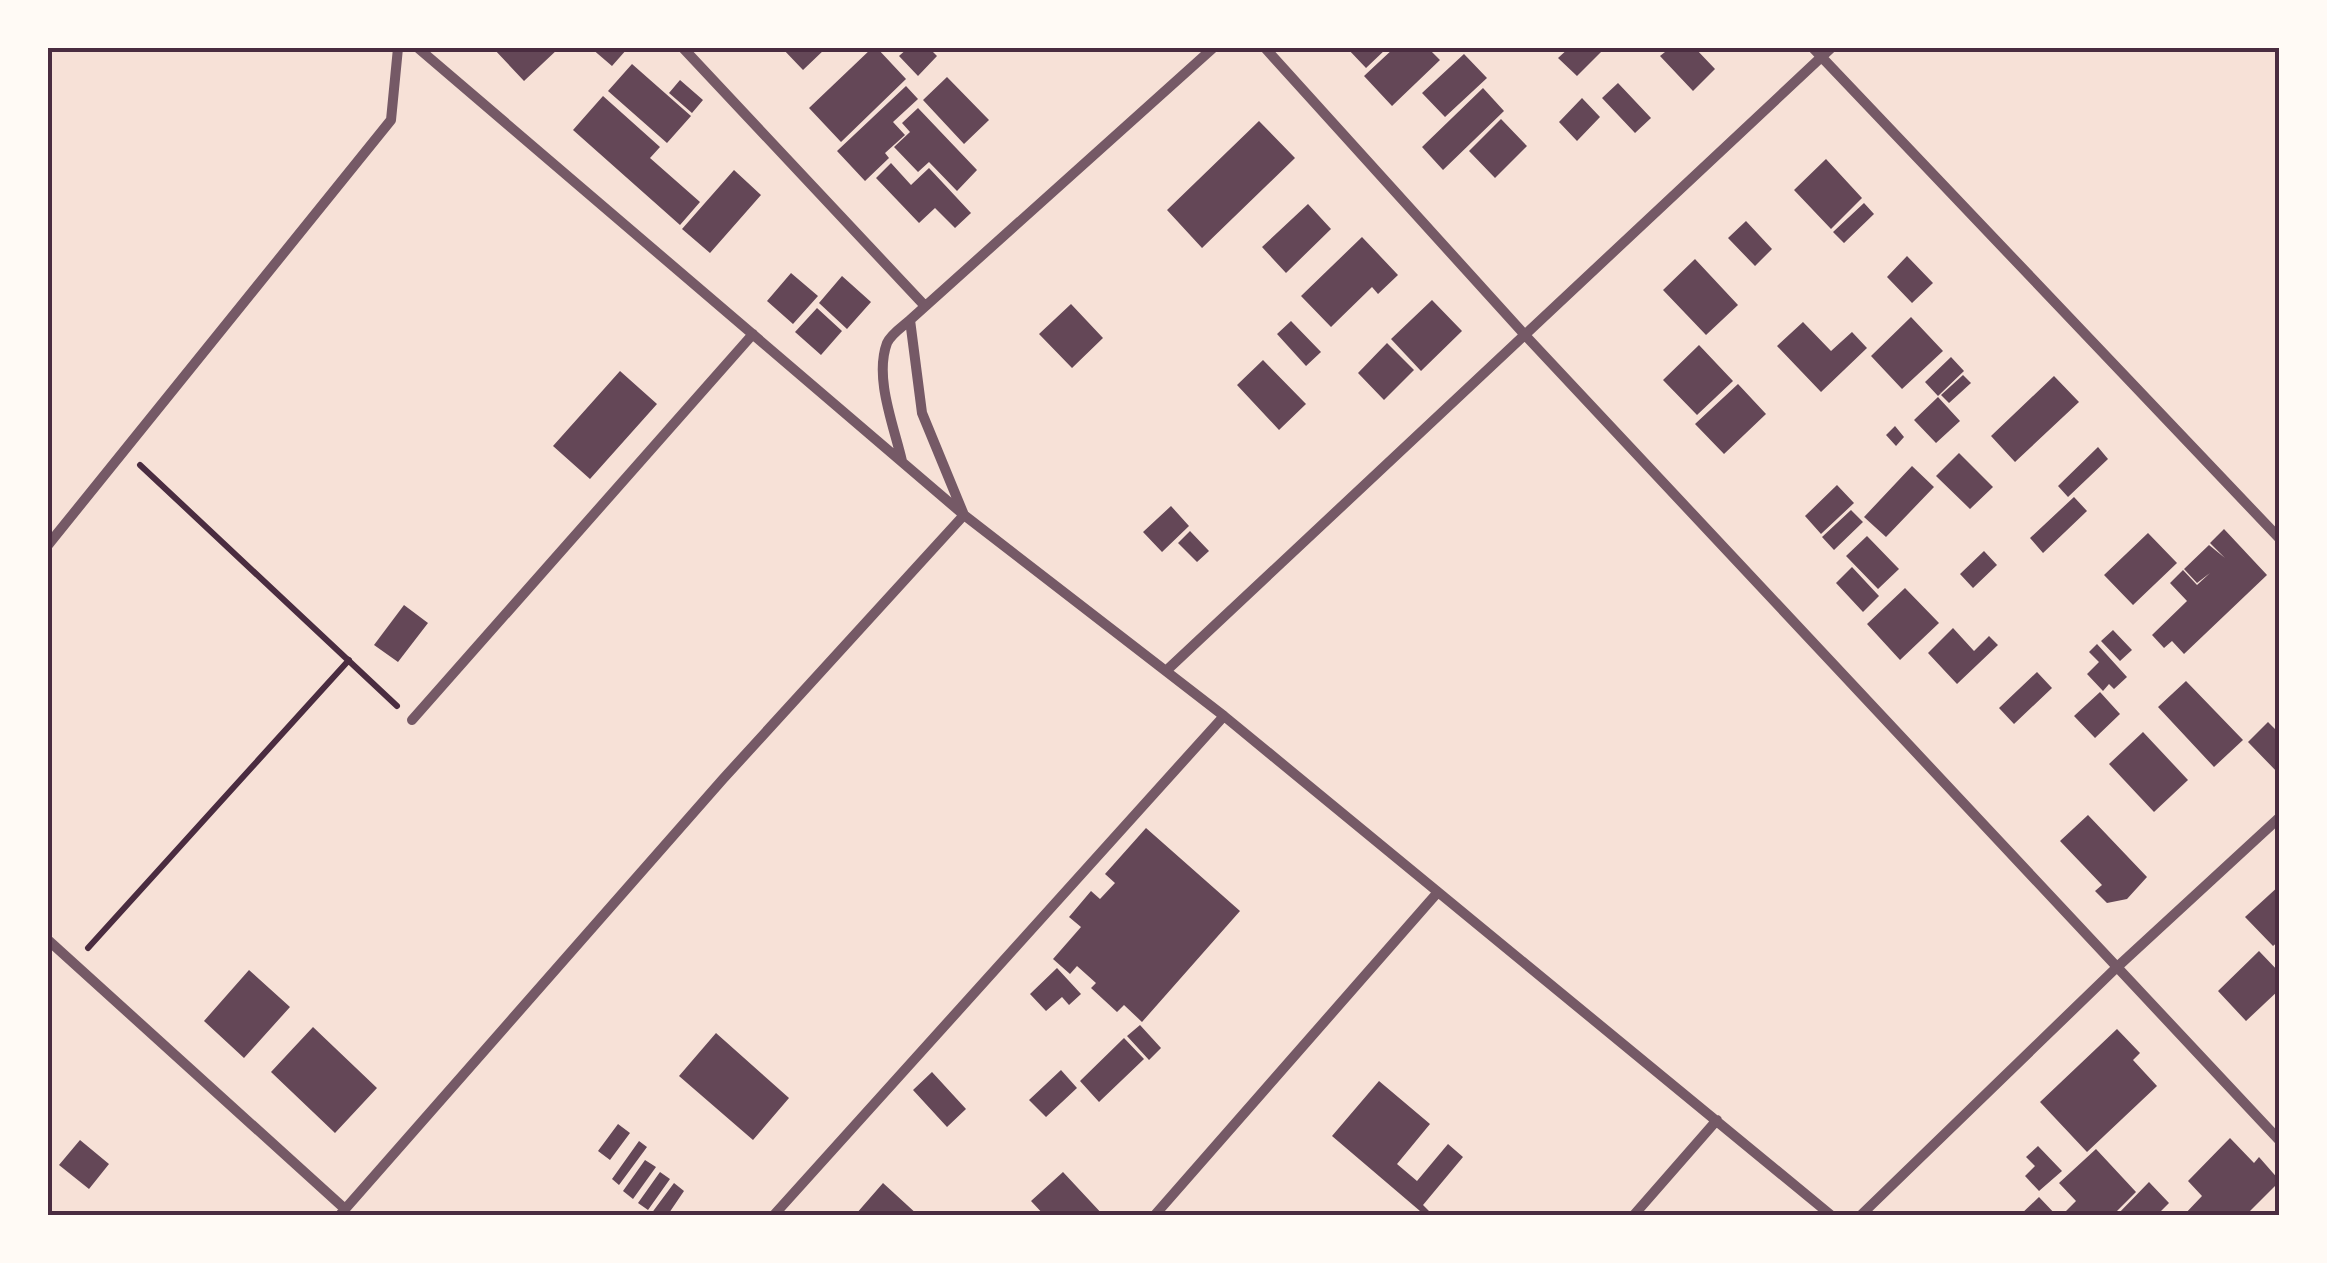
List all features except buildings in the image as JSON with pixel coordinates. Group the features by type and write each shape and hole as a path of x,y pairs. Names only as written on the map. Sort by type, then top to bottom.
{"street":[{"path":"48,544 391,120 398,48"},
{"path":"418,48 964,515 1224,716 1832,1216"},
{"path":"683,48 925,306"},
{"path":"902,462 885,386 883,362 888,339 1213,48"},
{"path":"1265,48 1524,334 2280,1141"},
{"path":"1167,670 1822,50 2280,539"},
{"path":"910,320 922,413 964,515"},
{"path":"412,720 753,334"},
{"path":"48,940 342,1212 723,780 964,515"},
{"path":"773,1216 1224,716"},
{"path":"1860,1216 2280,817"},
{"path":"1154,1216 1438,892"},
{"path":"1632,1216 1716,1120"}],"path":[{"path":"124,450 412,720"},
{"path":"74,964 348,660"}]}
